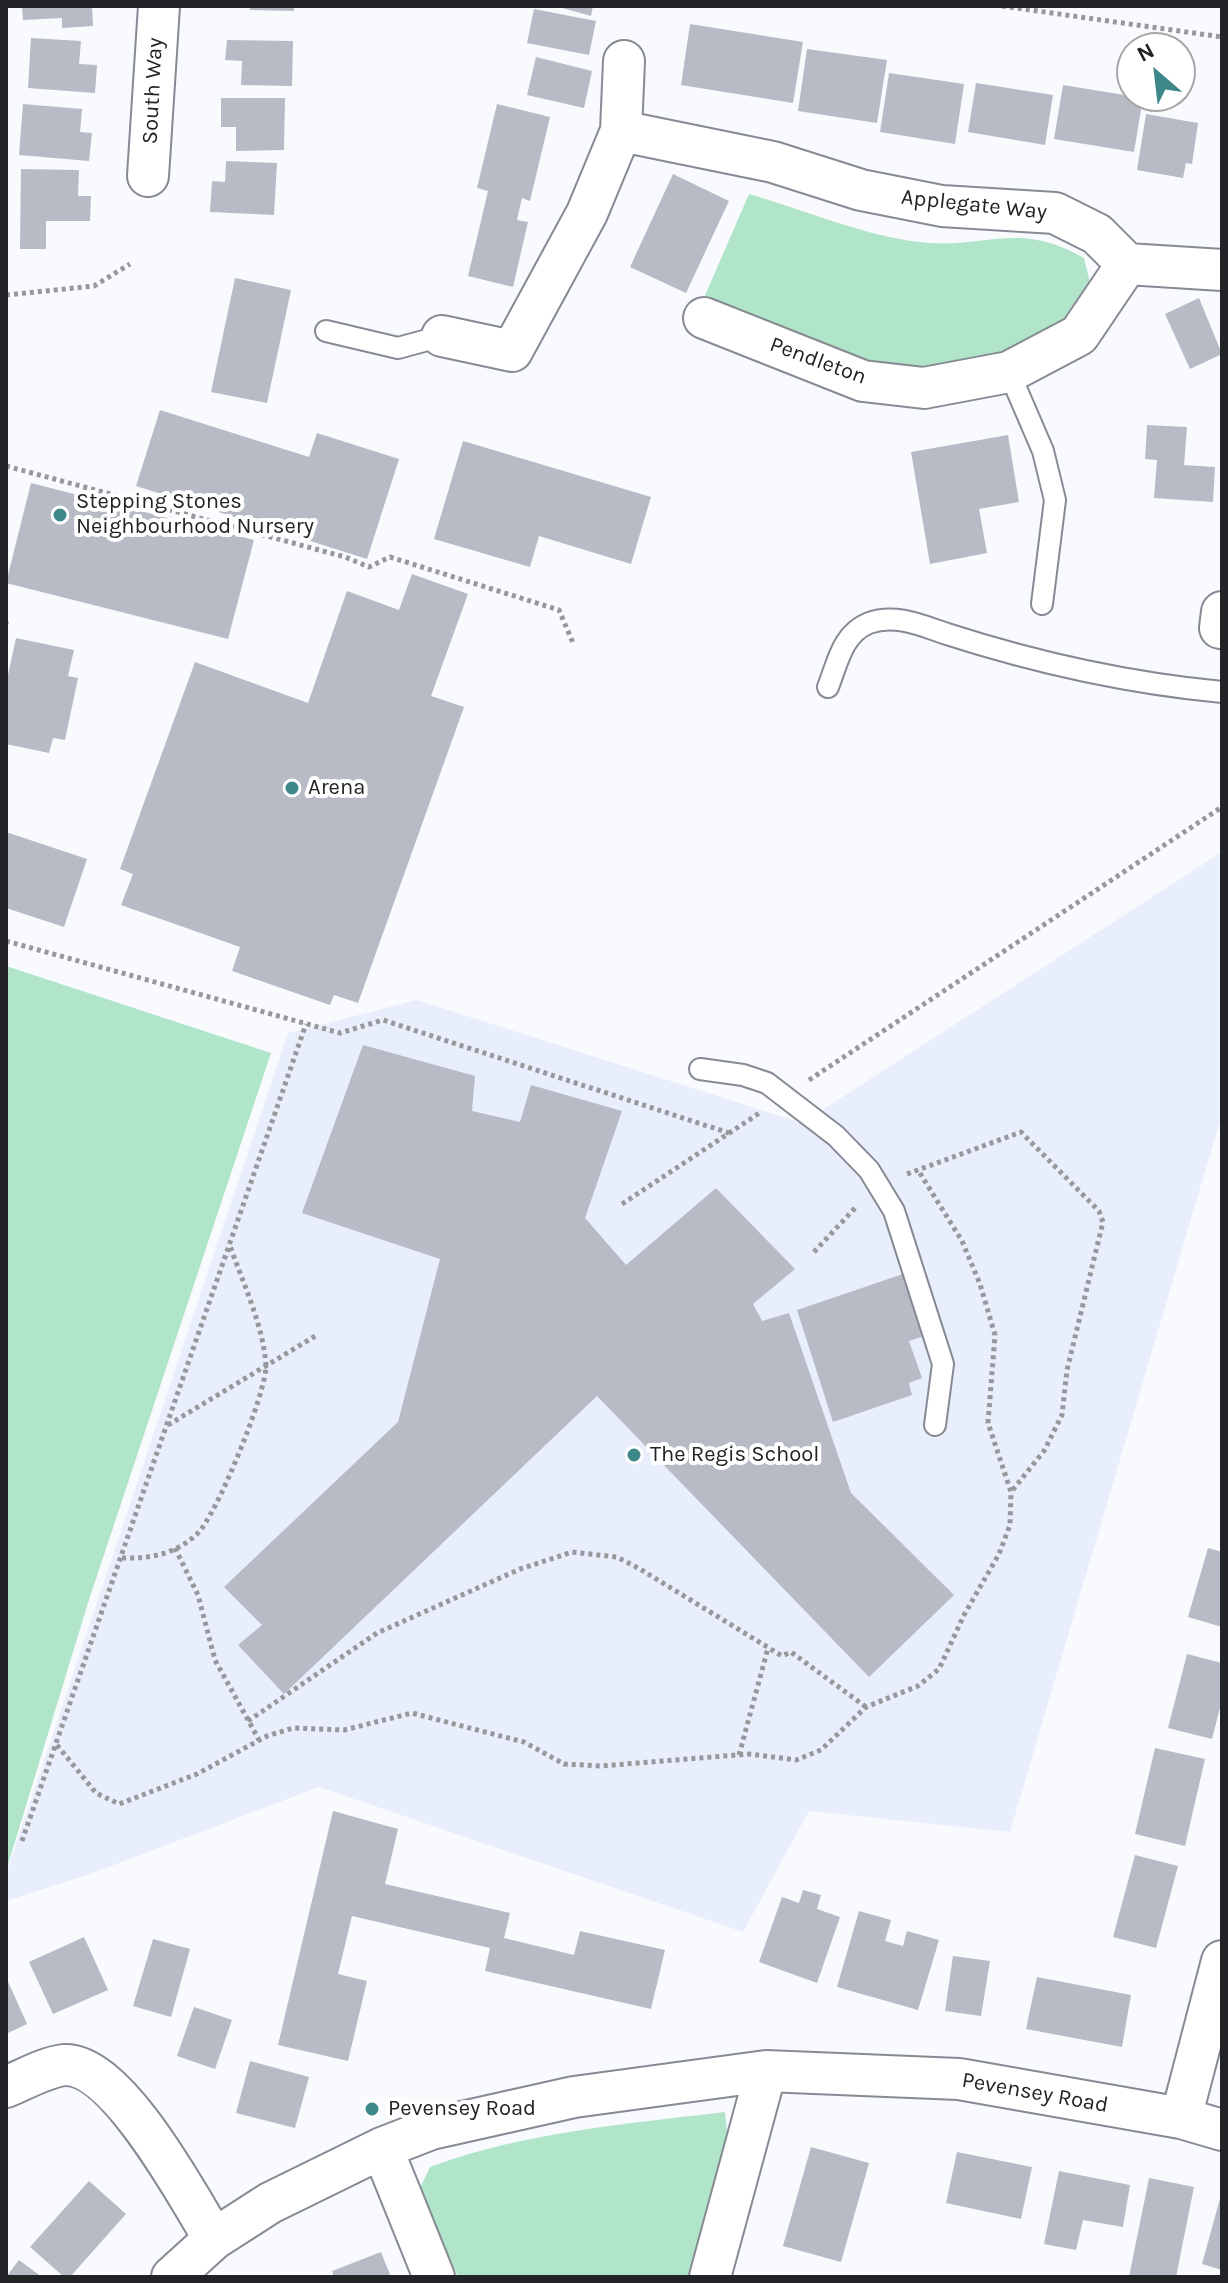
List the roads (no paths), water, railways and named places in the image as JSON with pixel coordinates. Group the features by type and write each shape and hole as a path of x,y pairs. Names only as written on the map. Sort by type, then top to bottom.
{"street":[{"name":"South Way","path":"148,176 159,6"},
{"path":"442,336 512,351 587,213 621,131 624,61"},
{"name":"Applegate Way","path":"621,131 773,162 861,190 942,206 1055,213 1097,234 1127,264"},
{"path":"1127,264 1222,270"},
{"name":"Pendleton","path":"704,318 863,381 924,388 1009,372 1079,335 1127,264"},
{"path":"1181,2118 1222,1961"},
{"path":"6,2087 65,2065 102,2078 154,2141 214,2239"},
{"path":"710,2277 766,2071"},
{"name":"Pevensey Road","path":"172,2277 214,2239 270,2203 382,2148 431,2129 574,2097 766,2071 959,2079 1181,2118 1222,2130"},
{"path":"382,2148 434,2277"}],"lane":[{"path":"326,331 398,348 442,336"},
{"path":"1009,372 1043,451 1055,500 1042,604"},
{"path":"828,687 847,638 870,622 903,619 1020,657 1148,685 1222,692"},
{"path":"700,1069 743,1075 767,1083 786,1095 836,1136 878,1184 894,1211 943,1364 935,1425"}],"place":[{"name":"Stepping Stones Neighbourhood Nursery","path":"60,515"},
{"name":"Arena","path":"292,788"},
{"name":"The Regis School","path":"634,1455"},
{"name":"Pevensey Road","path":"372,2109"}]}
